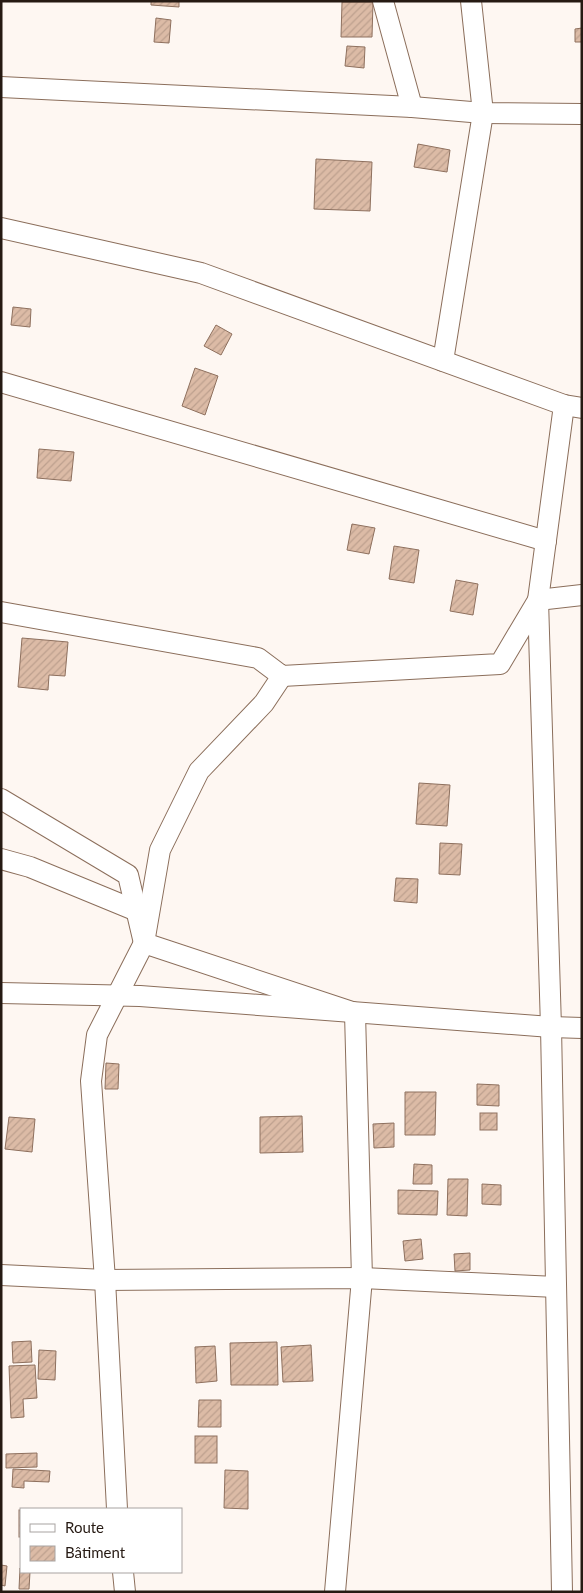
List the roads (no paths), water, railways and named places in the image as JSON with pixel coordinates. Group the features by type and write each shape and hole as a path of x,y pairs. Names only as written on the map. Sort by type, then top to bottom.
{"street":[{"path":"383,1 412,106"},
{"path":"443,361 483,113 471,1"},
{"path":"1,87 412,106 483,113 582,114"},
{"path":"1,228 201,274 573,407 546,541 538,600 551,1027 562,1592"},
{"path":"1,382 546,541"},
{"path":"538,600 582,595"},
{"path":"1,612 258,658 282,676 500,664 538,600"},
{"path":"117,1508 105,1280 90,1081 97,1035 144,943 160,850 199,770 264,703 282,676"},
{"path":"1,799 128,875 144,943"},
{"path":"1,859 30,867 137,911"},
{"path":"144,943 355,1012"},
{"path":"1,993 140,996 582,1028"},
{"path":"335,1592 362,1278 355,1012"},
{"path":"1,1275 105,1280 362,1278 556,1287"},
{"path":"123,1573 125,1592"}]}
